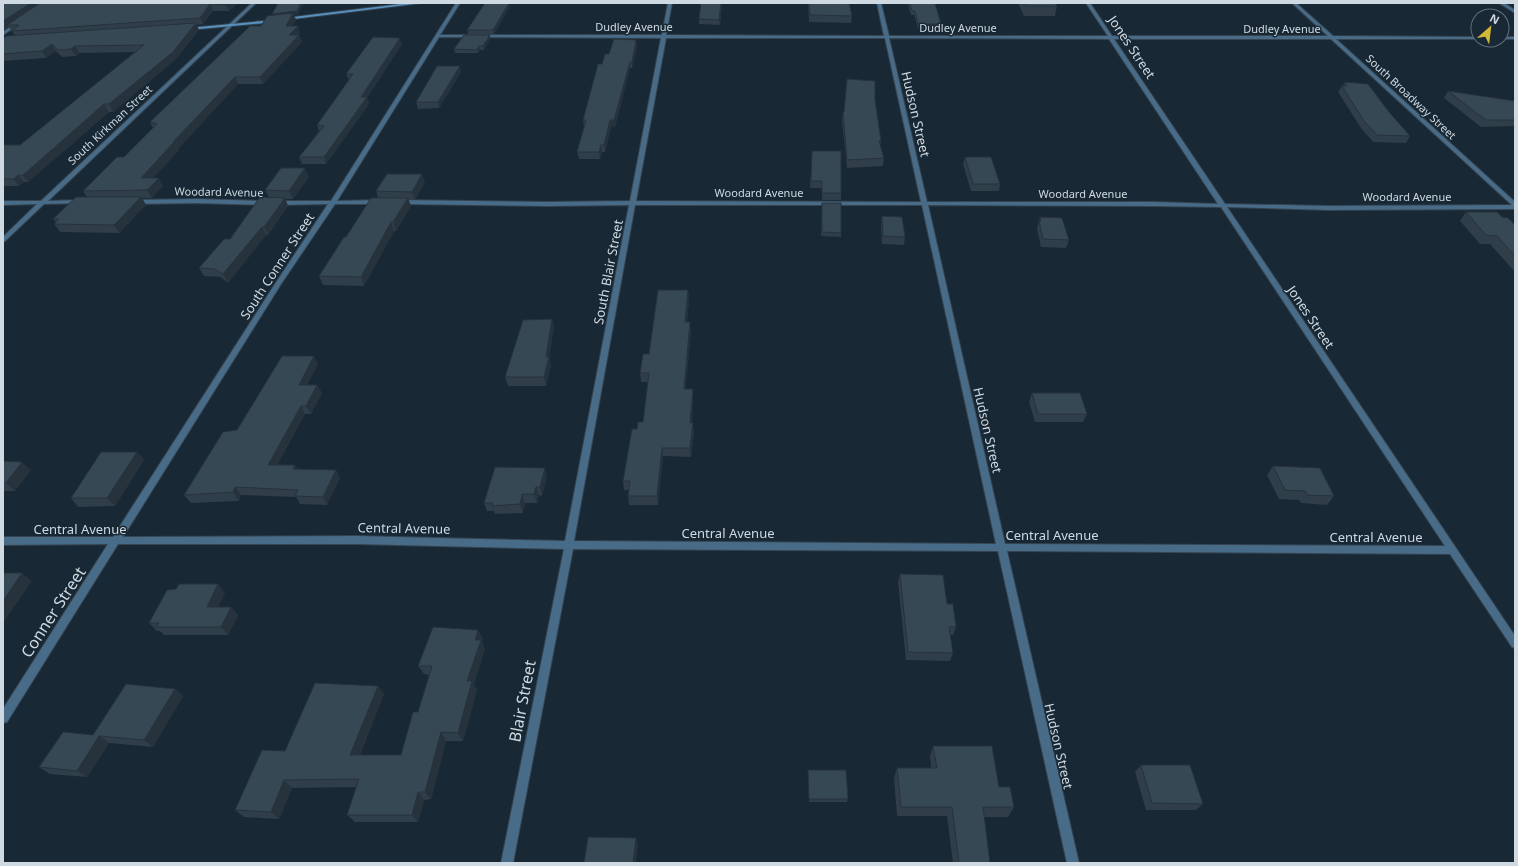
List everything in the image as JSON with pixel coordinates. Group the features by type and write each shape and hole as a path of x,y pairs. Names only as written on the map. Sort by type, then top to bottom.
{"main road":[{"path":"183,29 420,3"}],"street":[{"name":"South Kirkman Street","path":"3,240 254,3"},
{"name":"South Conner Street","path":"116,542 278,284 333,202 458,3"},
{"name":"South Blair Street","path":"569,545 670,3"},
{"name":"Hudson Street","path":"879,3 1074,863"},
{"name":"Jones Street","path":"1088,3 1515,644"},
{"name":"South Broadway Street","path":"1294,3 1515,206"},
{"path":"1501,3 1515,12"},
{"path":"3,34 23,21"},
{"name":"Dudley Avenue","path":"438,36 1470,38"},
{"path":"3,203 87,202"},
{"name":"Woodard Avenue","path":"125,202 386,202"},
{"name":"Woodard Avenue","path":"394,202 548,204 1222,204 1329,208 1515,206"},
{"name":"Central Avenue","path":"3,541 116,542 356,540 569,545 1452,550"},
{"name":"Conner Street","path":"3,718 116,542"},
{"name":"Blair Street","path":"506,863 569,545"}],"building":[{"path":"3,3 31,3 3,21"},
{"path":"40,3 228,3 226,5 210,4 200,18 12,31 19,25 7,25"},
{"path":"278,3 301,3 297,11 272,14"},
{"path":"485,3 509,3 493,30 467,30"},
{"path":"701,3 721,3 719,20 699,19"},
{"path":"809,3 849,3 852,16 810,15"},
{"path":"910,3 935,3 941,24 918,24 915,11 912,11"},
{"path":"1025,3 1055,3 1057,6 1026,6"},
{"path":"293,13 286,26 298,26 289,35 299,35 260,77 235,77 141,178 159,178 147,190 83,191 117,157 124,157 157,124 150,122 250,26 261,26 267,16"},
{"path":"196,23 173,52 109,104 104,104 23,175 18,175 14,179 3,179 3,145 20,145 144,45 75,46 71,49 58,50 52,44 42,51 3,54 3,39 6,36"},
{"path":"464,35 490,35 483,46 479,46 477,50 454,49"},
{"path":"373,37 400,38 361,97 367,97 324,157 299,157 324,126 317,125 353,74 346,74"},
{"path":"614,39 636,40 632,62 630,62 614,120 610,120 604,145 601,145 599,152 577,152 586,120 583,120 598,64 602,64 605,54 609,54"},
{"path":"437,66 460,66 438,102 416,102"},
{"path":"847,79 875,81 875,100 881,141 879,141 884,158 847,160 843,112"},
{"path":"1345,82 1368,84 1389,112 1410,136 1377,135 1364,121 1342,86 1347,86"},
{"path":"1448,91 1515,101 1515,120 1486,120"},
{"path":"812,151 841,151 841,193 822,193 822,181 811,181"},
{"path":"965,157 991,157 1000,184 973,184"},
{"path":"281,168 305,168 289,191 265,190"},
{"path":"387,174 422,174 412,192 376,191"},
{"path":"76,197 141,197 114,225 54,224 59,219 53,219"},
{"path":"260,197 285,198 264,227 262,227 223,274 215,269 199,268 224,239 230,239"},
{"path":"371,198 408,198 393,222 391,222 361,277 319,276 344,237 346,237"},
{"path":"822,203 841,203 841,233 822,232"},
{"path":"1466,212 1497,212 1502,217 1508,218 1515,225 1515,256 1497,236 1486,235"},
{"path":"882,216 902,217 905,237 883,236"},
{"path":"1040,217 1062,218 1069,240 1043,239 1039,221 1041,221"},
{"path":"658,290 688,290 685,322 690,322 684,389 693,389 690,423 693,423 690,448 662,448 657,496 628,496 630,481 623,481 632,429 637,429 638,422 643,422 649,373 640,373 643,354 649,354"},
{"path":"552,319 546,357 549,357 544,377 505,377 523,320"},
{"path":"282,356 314,356 299,385 317,385 306,406 301,406 268,465 295,465 293,469 336,470 323,497 295,496 298,490 235,487 233,492 184,495 223,432 237,430"},
{"path":"1032,393 1080,393 1087,414 1038,414"},
{"path":"101,452 137,452 107,498 71,498"},
{"path":"3,461 22,462 6,483 3,483"},
{"path":"1273,466 1320,468 1334,496 1307,495 1305,491 1285,490"},
{"path":"495,467 545,468 540,487 536,487 534,494 522,494 520,504 492,506 493,503 484,503"},
{"path":"3,573 22,573 3,601"},
{"path":"900,574 943,575 947,604 953,604 956,627 949,627 953,653 908,652"},
{"path":"179,584 218,584 207,607 231,607 221,627 156,627 159,623 149,623 167,590 176,589"},
{"path":"433,627 478,630 475,640 481,640 467,681 472,681 458,733 441,732 425,792 418,792 412,815 347,815 359,779 284,780 271,812 235,810 262,750 285,751 315,683 378,686 350,755 401,755 413,712 418,712 432,666 418,666"},
{"path":"126,684 175,689 144,740 99,736 77,771 39,767 63,732 93,735"},
{"path":"933,746 992,746 999,787 1010,787 1014,807 983,807 990,863 959,863 952,807 901,807 897,768 937,768"},
{"path":"1141,765 1190,765 1203,804 1152,803"},
{"path":"808,770 846,770 848,799 809,799"},
{"path":"588,837 636,838 633,863 584,863"}]}
